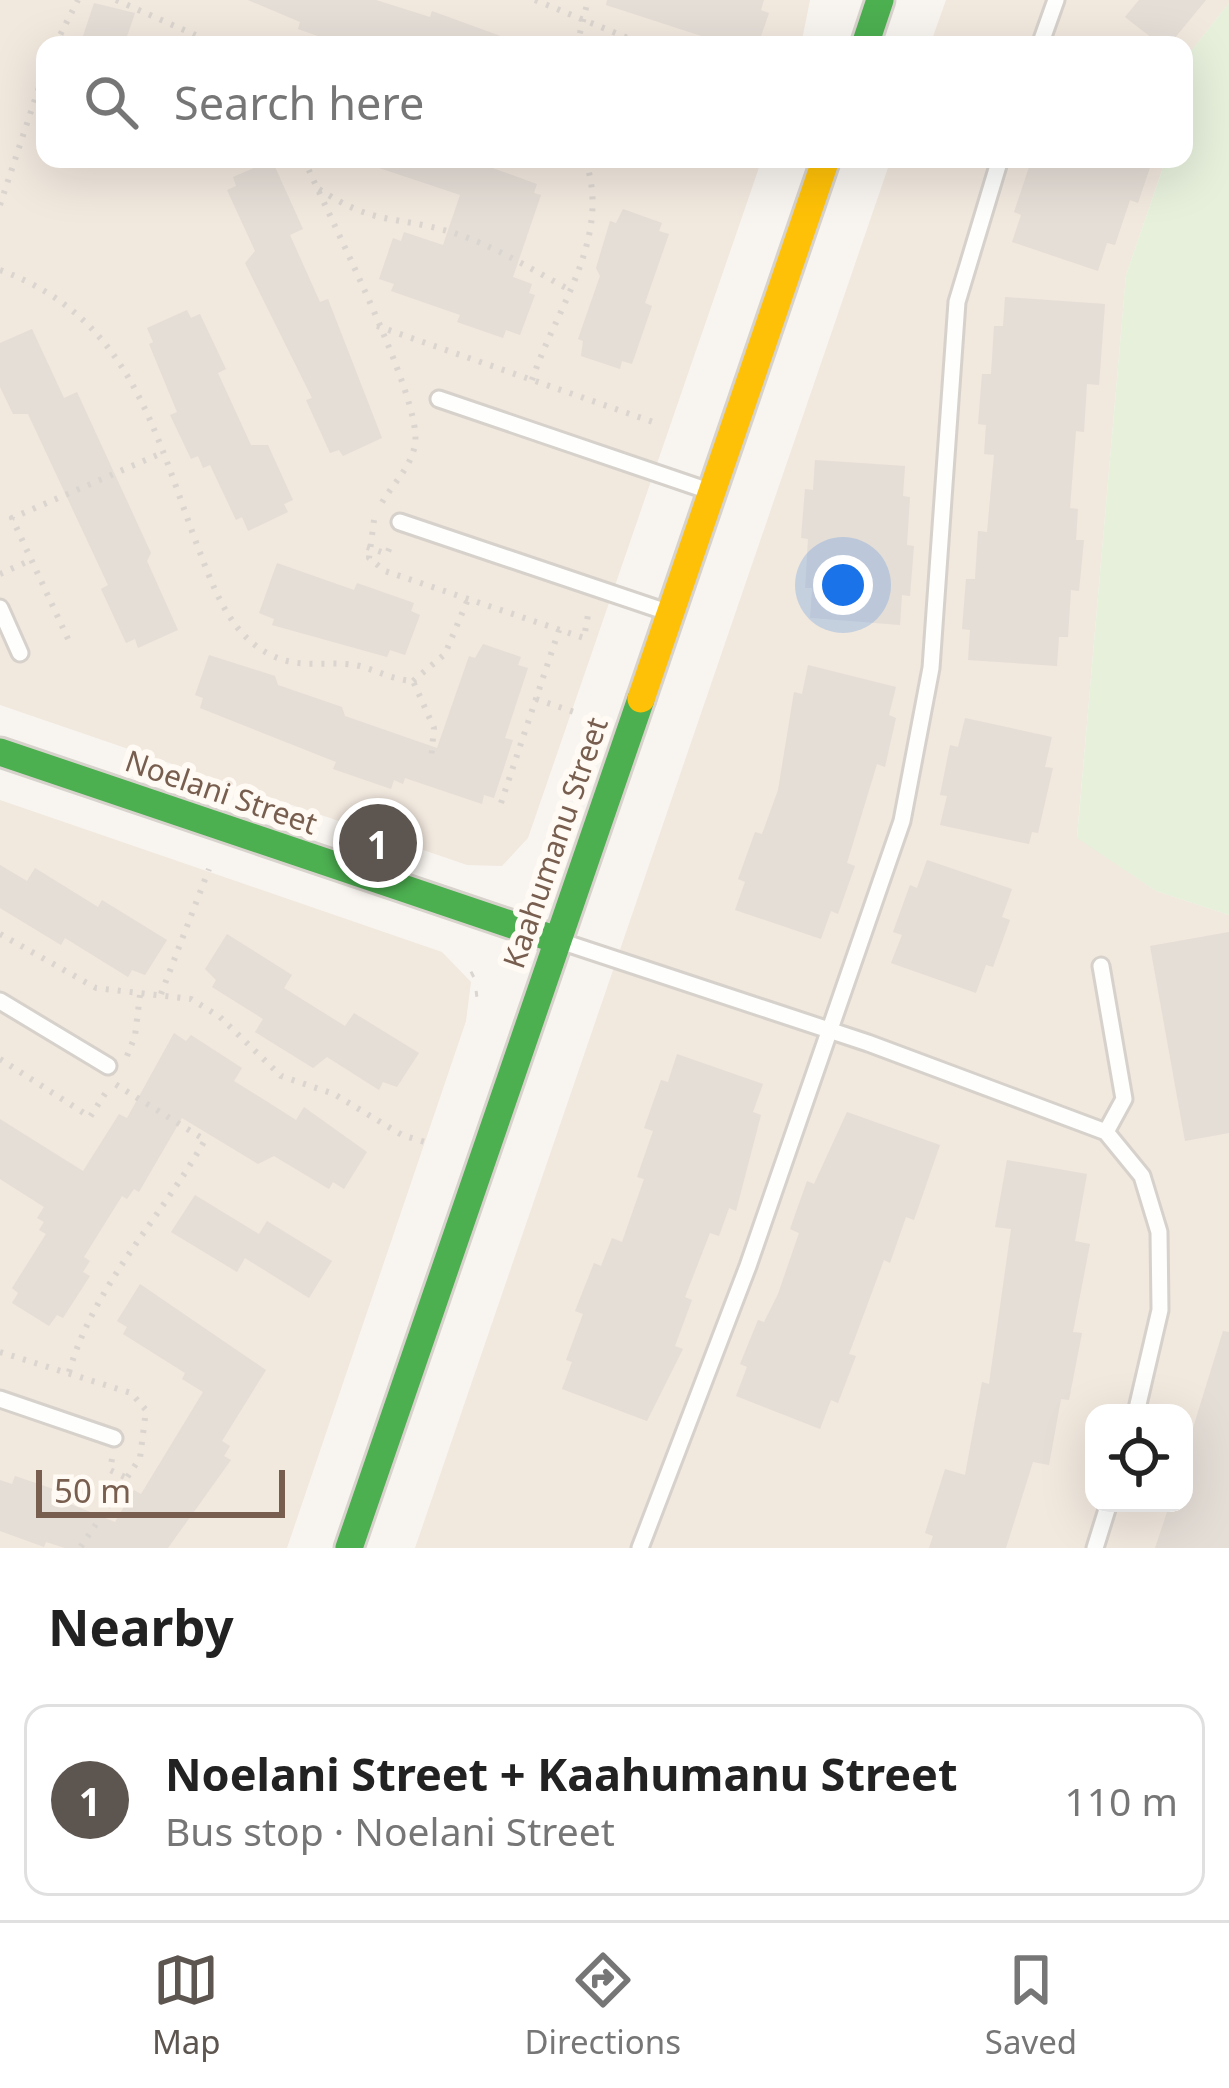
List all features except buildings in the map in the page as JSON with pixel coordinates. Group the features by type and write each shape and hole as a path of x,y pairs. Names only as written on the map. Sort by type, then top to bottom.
{"street":[{"path":"868,36 880,0"},
{"name":"Kaahumanu Street","path":"349,1548 823,168"},
{"name":"Noelani Street","path":"0,752 557,940"}],"lane":[{"path":"1042,36 1050,2"},
{"path":"640,1548 902,821 921,740 957,302 997,168"},
{"path":"439,399 712,491"},
{"path":"400,522 670,613"},
{"path":"0,610 20,653"},
{"path":"557,940 830,1030 1106,1132 1142,1176 1159,1232 1160,1310 1138,1404"},
{"path":"1101,966 1124,1099 1106,1132"},
{"path":"0,1001 115,1071"},
{"path":"0,1399 114,1438"},
{"path":"1094,1548 1106,1512"}],"path":[{"path":"60,36 78,0"},
{"path":"116,0 199,36"},
{"path":"142,9 146,0"},
{"path":"535,0 624,36"},
{"path":"580,36 588,0"},
{"path":"0,205 36,96"},
{"path":"308,168 376,326 416,440 405,470 378,508 367,547 374,566 584,638 590,619"},
{"path":"532,380 592,222 588,168"},
{"path":"316,187 369,218 424,226 484,245 570,290"},
{"path":"0,270 61,297 86,317 137,394 218,599 246,636 269,654 304,666 360,666 412,681 434,728 431,760"},
{"path":"376,326 653,422"},
{"path":"68,640 12,518 162,454"},
{"path":"367,547 387,554"},
{"path":"0,574 31,560"},
{"path":"412,681 445,654 468,599"},
{"path":"501,803 560,630"},
{"path":"536,699 574,712"},
{"path":"160,994 209,869"},
{"path":"0,934 96,988 160,994 202,1004 281,1076 334,1094 402,1135 428,1143"},
{"path":"0,1059 90,1117 135,1036 140,995"},
{"path":"69,1372 86,1321 170,1202 205,1140 115,1071"},
{"path":"110,1470 129,1479"}],"shaded area":[{"path":"0,0 810,0 803,36 36,36 36,168 759,168 528,838 502,866 467,865 0,705"},
{"path":"946,0 1229,0 1193,49 1193,36 933,36"},
{"path":"888,168 1163,168 1126,275 1077,837 1156,891 1229,915 1229,1548 415,1548"},
{"path":"0,800 442,952 471,982 466,1021 287,1548 0,1548"}],"green space":[{"path":"1229,3 1229,915 1156,891 1077,838 1126,275 1163,168 1193,168 1193,49"}],"traffic: fast":[{"path":"868,36 880,0"},
{"path":"349,1548 641,699"},
{"path":"0,752 557,940"}],"traffic: slow":[{"path":"641,699 823,168"}],"place":[{"name":"Noelani Street + Kaahumanu Street","path":"378,843"}]}
